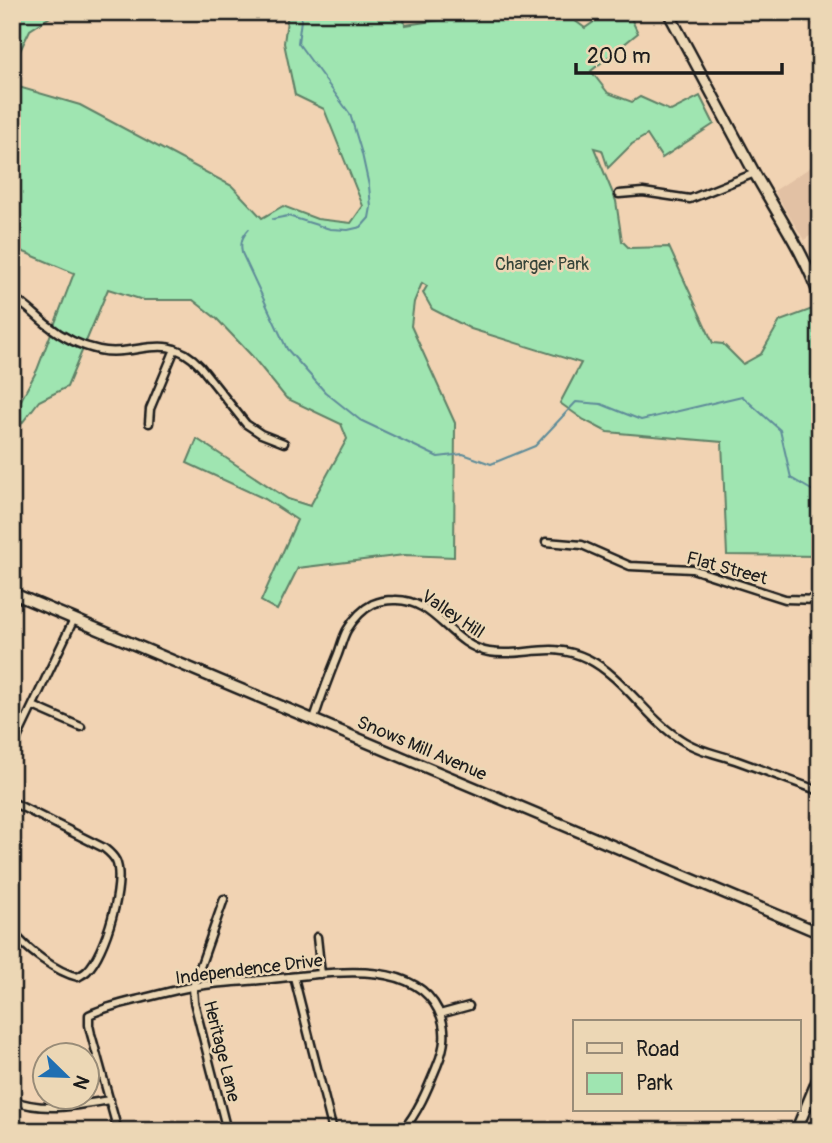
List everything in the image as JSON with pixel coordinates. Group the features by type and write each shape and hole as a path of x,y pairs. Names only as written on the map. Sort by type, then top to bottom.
{"main road":[{"path":"668,12 802,255 820,298"},
{"name":"Snows Mill Avenue","path":"12,593 820,933"},
{"path":"796,1131 820,1074"}],"street":[{"path":"820,37 816,64 820,88"},
{"path":"620,194 643,192 690,199 755,173"},
{"path":"12,297 64,336 96,349 113,351 155,346 175,349 194,359 246,425 284,443"},
{"path":"149,423 150,408 175,349"},
{"name":"Flat Street","path":"547,542 582,545 630,566 692,569 785,600 820,600"},
{"name":"Valley Hill","path":"314,719 343,639 355,618 373,604 399,599 420,605 466,643 484,651 507,653 544,649 573,653 589,659 603,668 682,741 820,791"},
{"path":"12,749 74,619"},
{"path":"33,706 81,727"},
{"path":"12,802 111,854 118,869 117,899 103,944 91,966 78,977 68,975 31,950 12,931"},
{"name":"Heritage Lane","path":"224,899 193,986 194,1002 227,1131"},
{"path":"317,937 321,974"},
{"name":"Independence Drive","path":"110,1100 91,1034 89,1014 127,1002 193,986 369,972 413,985 427,994 440,1014"},
{"path":"294,977 334,1131"},
{"path":"402,1131 414,1115 444,1051 445,1031 440,1014 469,1006"},
{"path":"12,1100 34,1107 58,1108 110,1100 118,1131"}],"shaded area":[{"path":"784,12 820,12 820,119 811,70 815,27"},
{"path":"820,161 820,229 804,240 774,191"}],"green space":[{"path":"12,12 58,12 30,30 17,57 12,56"},
{"name":"Charger Park","path":"288,12 403,12 405,25 439,20 448,12 563,12 585,28 608,12 628,12 638,33 591,71 608,93 632,102 640,97 671,111 700,96 714,124 662,158 647,135 632,144 608,168 602,150 594,148 616,201 622,241 629,248 669,247 713,343 723,344 743,364 761,354 780,321 815,308 820,328 820,556 727,555 722,442 607,432 584,420 560,403 581,363 471,329 432,309 423,293 427,286 422,283 414,302 411,326 455,423 454,557 404,555 298,568 277,610 261,601 297,520 265,499 187,463 197,439 288,499 310,506 347,439 341,424 286,398 217,319 193,300 143,300 108,289 67,387 39,401 12,436 12,417 37,370 74,273 12,247 12,85 80,105 232,186 262,218 283,206 317,219 351,223 363,206 324,109 295,95 284,43"}],"waterway":[{"path":"12,36 21,12"},
{"path":"273,219 288,216 330,229 348,230 361,227 369,218 371,207 362,154 350,114 298,43 302,12"},
{"path":"249,229 242,240 242,253 287,349 325,392 360,420 438,457 463,454 491,464 535,446 576,402 601,404 641,420 742,396 780,430 791,478 820,495"}]}
